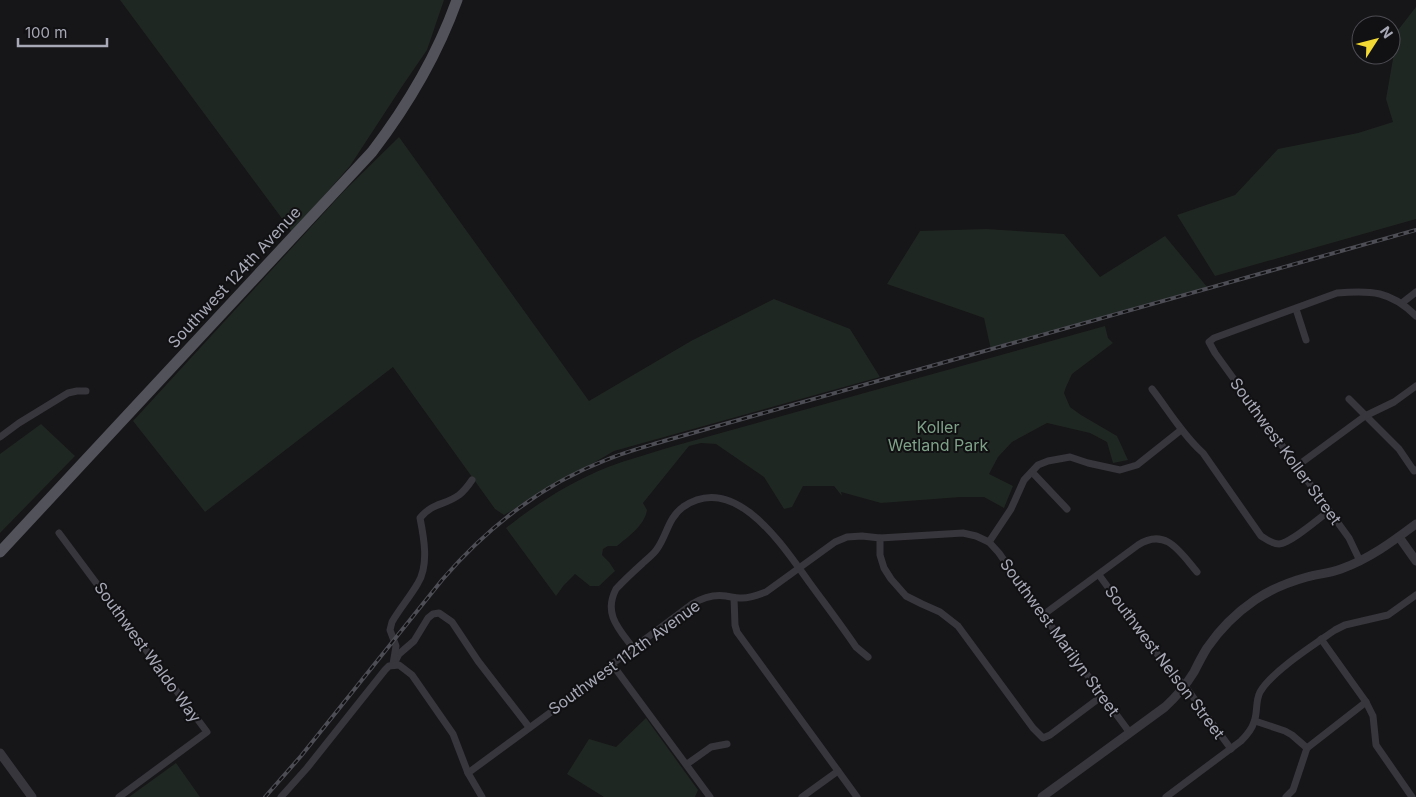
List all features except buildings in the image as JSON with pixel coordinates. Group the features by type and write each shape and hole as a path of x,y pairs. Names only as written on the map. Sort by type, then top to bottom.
{"main road":[{"name":"Southwest 124th Avenue","path":"0,552 372,152 414,92 427,69 444,34 457,0"}],"street":[{"path":"1306,340 1296,309 1337,293 1359,291 1380,293 1402,303 1416,316"},
{"path":"1402,303 1416,292"},
{"name":"Southwest Koller Street","path":"1296,309 1214,338 1209,342 1215,353 1349,538 1360,561"},
{"path":"1297,466 1365,416 1394,402 1416,386"},
{"path":"1152,389 1193,444 1203,453 1261,536 1268,541 1280,544 1329,511"},
{"path":"0,437 68,393 86,392"},
{"path":"1349,399 1399,449 1415,470"},
{"path":"989,542 1011,509 1024,480 1038,465 1070,457 1120,470 1137,465 1182,430"},
{"path":"1032,472 1067,509"},
{"path":"393,664 396,646 390,630 392,622 420,581 424,569 420,518 432,507 457,496 472,480"},
{"path":"633,648 618,629 613,619 611,610 612,595 624,580 658,549 671,520 678,511 697,500 716,498 729,500 742,506 768,528 856,647 868,656"},
{"path":"1042,797 1055,793 1175,698 1185,686 1216,636 1233,618 1257,598 1285,584 1334,571 1372,556 1416,524"},
{"name":"Southwest Waldo Way","path":"59,533 207,732 119,797"},
{"name":"Southwest 112th Avenue","path":"468,773 592,682 633,648 704,598 719,595 744,598 766,592 835,542 847,537 880,538 963,533 989,542"},
{"path":"1399,537 1416,561"},
{"path":"880,538 880,555 884,568 891,579 906,596 940,612 958,626 1032,728 1043,738 1102,696"},
{"path":"1043,615 1138,545 1154,538 1164,540 1176,547 1197,572"},
{"name":"Southwest Marilyn Street","path":"989,542 999,553 1130,733"},
{"name":"Southwest Nelson Street","path":"1099,575 1169,670 1185,686 1231,749"},
{"path":"1166,797 1246,736 1255,721 1256,704 1259,694 1266,683 1277,672 1321,639 1345,625 1388,615 1416,595"},
{"path":"734,598 737,632 857,797"},
{"path":"281,797 307,768 385,670 414,641 428,618 433,614 439,613 452,622 478,661 529,727"},
{"path":"1321,639 1366,702 1373,716 1376,746 1412,797"},
{"path":"393,664 399,665 412,675 453,734 468,773 482,797"},
{"path":"612,664 710,797"},
{"path":"1286,797 1292,790 1307,748 1366,702"},
{"path":"1255,721 1285,731 1307,748"},
{"path":"687,764 711,747 727,744"},
{"path":"0,753 32,797"},
{"path":"802,797 838,771"}],"green space":[{"path":"120,0 444,0 427,50 350,166 292,232"},
{"path":"1416,7 1416,219 1215,276 1177,215 1235,195 1278,149 1358,133 1393,122 1386,99 1392,65 1401,65 1401,26"},
{"path":"399,137 589,401 691,341 774,299 850,329 880,377 614,451 504,515 495,509 393,367 205,512 133,421 344,191"},
{"path":"986,229 1064,234 1100,277 1165,236 1208,288 991,350 984,318 887,284 920,231"},
{"name":"Koller Wetland Park","path":"1105,326 1108,338 1113,343 1072,374 1064,393 1070,407 1117,436 1128,460 1113,463 1107,442 1090,433 1047,423 1012,442 998,457 989,474 1013,486 1004,508 984,497 881,503 841,492 842,496 834,486 803,486 792,507 784,509 764,477 716,444 701,443 689,446 643,503 647,510 646,515 635,530 617,546 608,546 603,549 602,555 615,571 599,586 590,586 575,574 556,596 506,528 568,486 624,461"},
{"path":"41,424 75,456 0,533 0,454"},
{"path":"646,718 698,790 695,797 604,797 567,774 589,739 616,747"},
{"path":"176,763 200,797 129,797"}],"railway":[{"path":"265,797 301,756 459,561 516,510 537,495 582,470 620,454 664,441 1416,230"}]}
